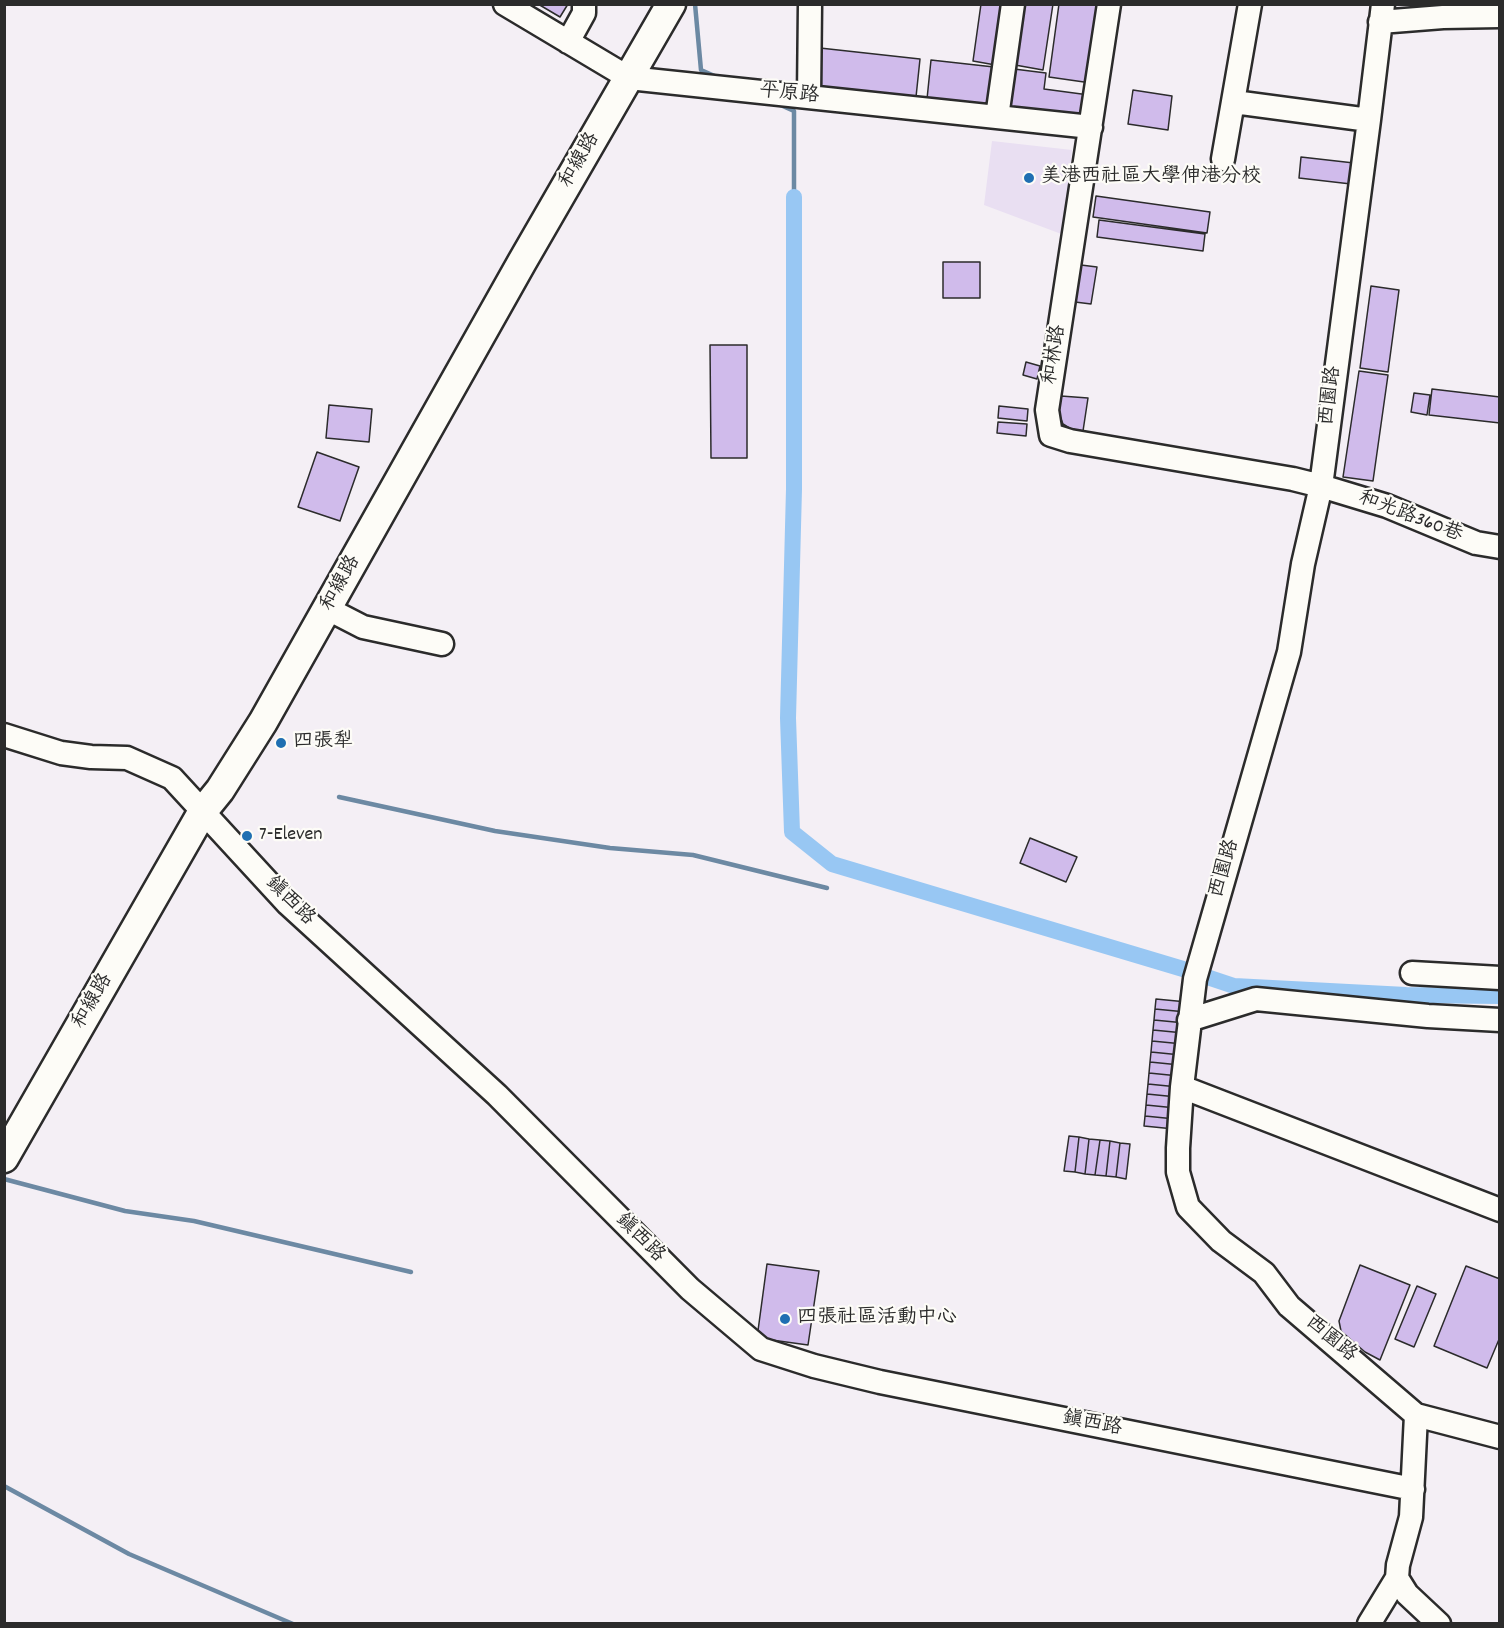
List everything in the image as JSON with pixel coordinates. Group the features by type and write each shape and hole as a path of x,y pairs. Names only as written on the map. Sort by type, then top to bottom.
{"main road":[{"name":"和線路","path":"4,1158 203,811 220,790 263,722 516,273 671,4"}],"street":[{"name":"平原路","path":"505,4 629,78 1091,127"},
{"path":"568,42 584,13 584,4"},
{"path":"809,97 810,4"},
{"path":"997,117 1013,4"},
{"name":"和林路","path":"1109,4 1047,410 1052,435 1070,441 1293,479 1320,486"},
{"path":"1223,159 1250,4"},
{"path":"1381,13 1500,16"},
{"name":"西園路","path":"1381,13 1320,486 1303,564 1289,652 1194,979 1182,1087 1178,1172 1188,1207 1221,1241 1264,1273 1289,1306 1416,1415"},
{"path":"1234,102 1369,120"},
{"name":"和光路360巷","path":"1320,486 1387,506 1476,543 1500,547"},
{"path":"328,609 363,627 442,644"},
{"name":"鎮西路","path":"4,735 61,753 127,758 172,778 288,904 497,1095 690,1289 761,1349 880,1383 1413,1489"},
{"path":"1412,973 1500,978"},
{"path":"1190,1020 1256,999 1428,1016 1500,1020"},
{"path":"1182,1087 1500,1210"},
{"path":"1369,1623 1397,1578 1398,1565 1412,1517 1416,1415 1500,1437"},
{"path":"1397,1578 1407,1594 1439,1623"}],"shaded area":[{"name":"美港西社區大學伸港分校","path":"992,141 1072,150 1064,235 984,205"}],"building":[{"path":"538,4 568,4 560,17"},
{"path":"981,4 1010,4 1001,66 973,61"},
{"path":"1024,4 1053,4 1043,70 1015,65"},
{"path":"1059,4 1103,4 1091,83 1049,77"},
{"path":"820,48 920,59 916,97 815,86"},
{"path":"931,60 994,67 990,106 927,99"},
{"path":"1014,69 1046,73 1044,89 1089,95 1088,109 1075,116 1009,108"},
{"path":"1133,90 1172,96 1168,130 1128,124"},
{"path":"1301,157 1354,163 1351,184 1299,178"},
{"path":"1096,196 1210,212 1207,233 1093,217"},
{"path":"1099,220 1205,234 1203,251 1097,237"},
{"path":"943,262 980,262 980,298 943,298"},
{"path":"1081,265 1097,267 1091,304 1075,302"},
{"path":"1371,286 1399,290 1388,372 1360,368"},
{"path":"710,345 747,345 747,458 711,458"},
{"path":"1026,362 1040,366 1037,379 1023,375"},
{"path":"1359,371 1388,375 1373,481 1343,477"},
{"path":"1432,389 1500,397 1500,423 1429,415"},
{"path":"1414,393 1430,395 1427,415 1411,412"},
{"path":"1061,396 1088,398 1083,431 1071,429 1063,424 1059,414"},
{"path":"329,405 372,409 369,442 326,438"},
{"path":"999,406 1028,409 1027,421 998,418"},
{"path":"998,422 1027,424 1026,436 997,433"},
{"path":"317,452 359,467 340,521 298,507"},
{"path":"1030,838 1077,857 1066,882 1020,863"},
{"path":"1156,999 1187,1002 1186,1012 1155,1009"},
{"path":"1155,1009 1186,1012 1185,1023 1154,1020"},
{"path":"1154,1020 1185,1023 1184,1033 1153,1030"},
{"path":"1153,1030 1184,1033 1183,1044 1152,1041"},
{"path":"1152,1041 1183,1044 1181,1055 1151,1052"},
{"path":"1151,1052 1181,1055 1180,1065 1150,1062"},
{"path":"1150,1062 1180,1065 1179,1076 1149,1073"},
{"path":"1149,1073 1179,1076 1178,1087 1148,1084"},
{"path":"1148,1084 1178,1087 1177,1097 1147,1094"},
{"path":"1147,1094 1177,1097 1176,1108 1146,1105"},
{"path":"1146,1105 1176,1108 1175,1119 1145,1116"},
{"path":"1145,1116 1175,1119 1174,1129 1144,1126"},
{"path":"1069,1136 1079,1137 1075,1172 1064,1171"},
{"path":"1079,1137 1089,1139 1085,1174 1075,1172"},
{"path":"1089,1139 1100,1140 1095,1175 1085,1174"},
{"path":"1100,1140 1110,1141 1106,1176 1095,1175"},
{"path":"1110,1141 1120,1143 1116,1177 1106,1176"},
{"path":"1120,1143 1130,1144 1126,1179 1116,1177"},
{"name":"四張社區活動中心","path":"767,1264 819,1271 808,1345 757,1338"},
{"path":"1360,1265 1410,1285 1380,1360 1365,1352 1341,1331 1339,1321"},
{"path":"1466,1266 1500,1279 1500,1337 1487,1368 1434,1346"},
{"path":"1417,1286 1436,1294 1414,1347 1395,1339"}],"waterway":[{"path":"695,4 701,70 719,78"},
{"path":"776,103 794,111 794,197"},
{"path":"794,197 794,489 788,718 792,832 832,864 1234,986 1406,995 1500,996"},
{"path":"339,797 495,831 610,848 693,855 827,888"},
{"path":"4,1179 125,1211 194,1221 411,1272"},
{"path":"4,1486 129,1554 293,1624"}],"place":[{"name":"美港西社區大學伸港分校","path":"1029,178"},
{"name":"四張犁","path":"281,743"},
{"name":"7-Eleven","path":"247,836"},
{"name":"四張社區活動中心","path":"785,1319"}]}
